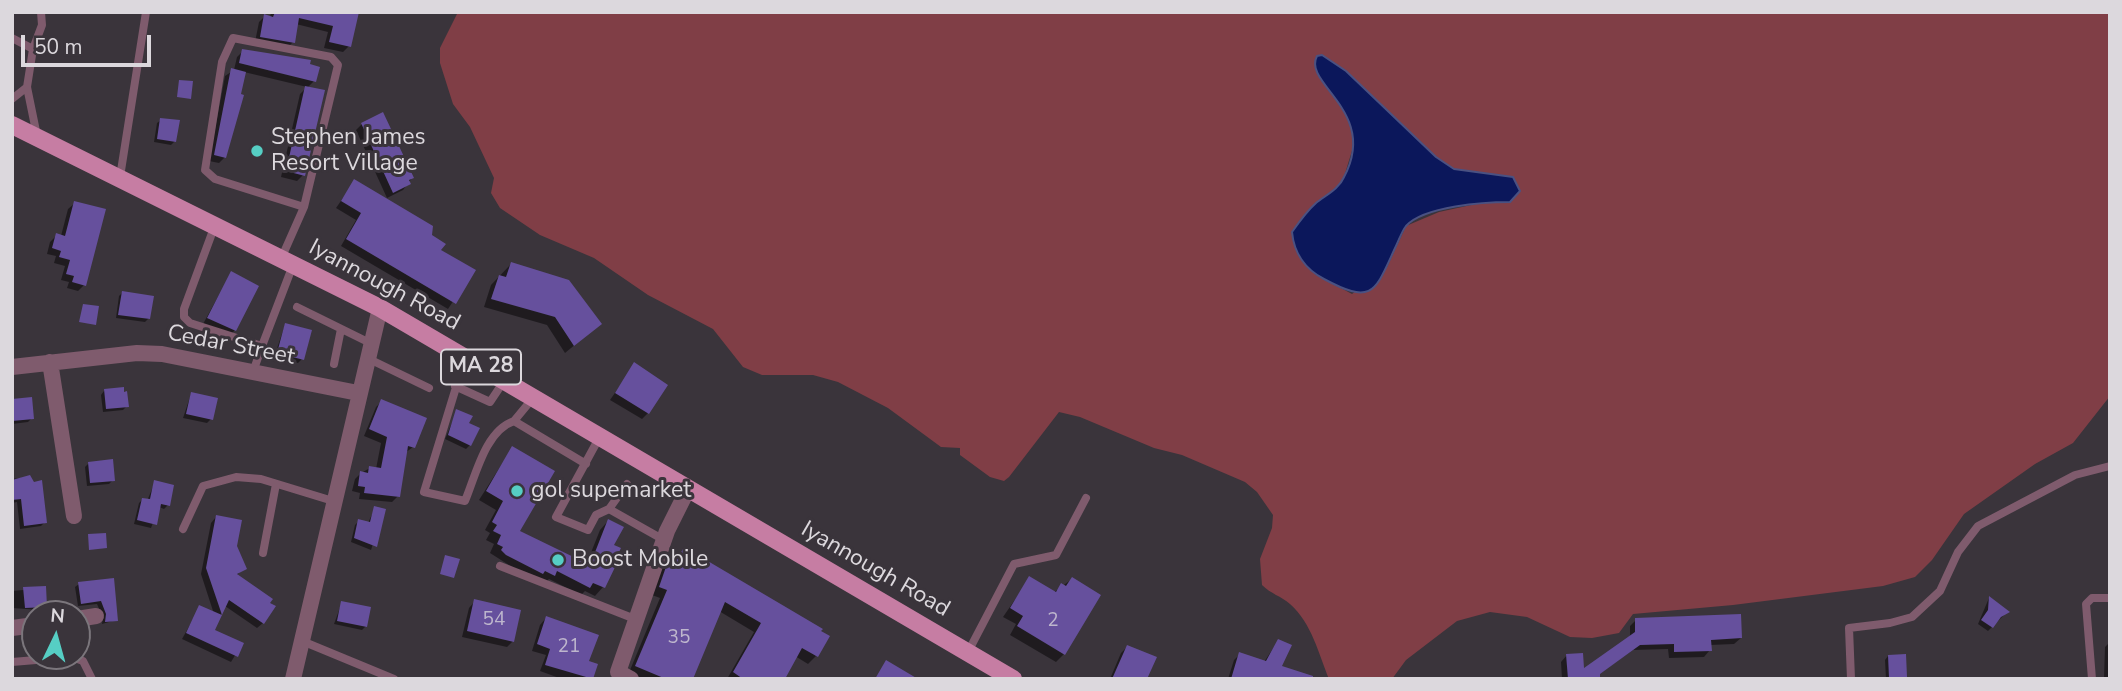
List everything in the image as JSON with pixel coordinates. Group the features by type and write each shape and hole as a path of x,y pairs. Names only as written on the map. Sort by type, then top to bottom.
{"main road":[{"name":"Iyannough Road","path":"12,125 380,308 1013,679"}],"street":[{"path":"293,679 380,308"},
{"name":"Cedar Street","path":"12,367 137,353 162,354 358,393"},
{"path":"50,362 74,516"},
{"path":"631,679 618,672 664,540 688,489"},
{"path":"91,617 96,616"}],"lane":[{"path":"37,136 27,87 33,49 42,25 41,12"},
{"path":"120,177 146,12"},
{"path":"12,38 33,49"},
{"path":"253,372 304,207 338,65 331,57 233,38 222,62 205,170 215,179 304,207"},
{"path":"12,99 27,87"},
{"path":"215,225 184,317 190,323 262,346"},
{"path":"297,307 341,329 369,351 429,388"},
{"path":"334,364 341,329"},
{"path":"465,358 424,492 465,501 487,447 504,425 514,421 533,398"},
{"path":"455,386 490,402 505,381"},
{"path":"514,421 586,464"},
{"path":"599,438 556,517 588,530 596,515 609,509 628,484"},
{"path":"1851,679 1849,628 1890,624 1913,617 1940,591 1958,552 1978,526 2075,475 2110,466"},
{"path":"183,529 203,486 236,477 276,484 333,501"},
{"path":"263,553 276,484"},
{"path":"968,652 1014,564 1056,555 1086,498"},
{"path":"609,509 664,540"},
{"path":"500,566 635,619"},
{"path":"2092,679 2086,604 2092,598 2110,598"},
{"path":"302,641 394,679"},
{"path":"12,662 72,657 83,661 92,679"}],"shaded area":[{"path":"458,12 2110,12 2110,396 2073,443 2035,464 1964,514 1932,560 1915,577 1883,586 1733,605 1633,614 1619,633 1592,638 1570,637 1527,617 1490,612 1457,621 1406,660 1392,679 1329,679 1304,620 1290,604 1262,585 1260,559 1272,528 1273,515 1257,492 1245,482 1182,455 1154,448 1080,417 1059,412 1004,481 990,477 960,455 960,448 941,447 888,408 838,382 813,375 762,375 743,367 713,329 648,295 594,258 540,235 500,208 491,193 494,178 470,127 453,104 440,63 440,48","holes":["1322,55 1346,71 1436,158 1454,169 1479,172 1485,202 1439,212 1406,226 1387,267 1352,294 1315,274 1331,192 1343,180 1355,141 1349,121 1334,93"]},
{"path":"1322,55 1346,71 1436,157 1454,169 1513,177 1520,191 1510,202 1455,206 1415,219 1403,230 1377,283 1371,290 1363,292 1353,292 1317,275 1302,260 1293,240 1292,232 1306,213 1342,181 1352,154 1352,134 1347,117 1315,67 1317,56"}],"building":[{"path":"275,12 359,12 351,47 329,42 333,26 299,18 295,43 260,37 264,14 273,17"},
{"path":"242,49 311,60 310,64 320,67 316,82 239,63"},
{"path":"231,68 246,72 241,94 244,95 226,158 214,155"},
{"path":"179,80 193,81 191,99 177,97"},
{"path":"305,86 325,90 305,176 286,171"},
{"path":"383,112 414,178 409,180 411,184 393,193 361,123"},
{"path":"160,118 180,120 176,142 157,139"},
{"path":"354,179 433,226 432,235 446,244 441,250 476,270 456,304 346,239 361,213 341,201"},
{"path":"74,201 106,209 86,286 72,282 74,276 66,274 70,260 59,257 61,251 52,248 56,233 65,236"},
{"path":"511,262 569,280 602,324 574,346 555,317 491,299 499,275 506,277"},
{"path":"231,271 259,286 236,331 207,318"},
{"path":"122,291 154,296 150,319 118,315"},
{"path":"83,304 99,306 96,325 79,322"},
{"path":"285,323 312,330 304,360 277,353"},
{"path":"634,362 668,385 649,414 615,393"},
{"path":"124,387 129,407 106,409 104,389"},
{"path":"191,392 218,398 213,420 186,414"},
{"path":"32,397 34,419 12,421 12,399"},
{"path":"381,399 427,418 415,448 408,446 400,497 364,493 365,487 358,486 360,471 368,473 369,466 381,468 387,437 369,429"},
{"path":"456,409 473,416 469,423 480,428 471,446 448,435"},
{"path":"512,446 555,471 520,531 590,565 608,519 624,527 614,545 621,548 605,588 593,583 590,588 557,571 555,576 545,571 543,574 506,555 501,550 503,547 497,544 501,535 493,531 497,525 492,522 503,501 486,491"},
{"path":"113,459 115,481 90,483 88,462"},
{"path":"30,475 34,482 42,480 47,523 24,526 21,499 12,500 12,480"},
{"path":"154,480 174,485 170,506 161,504 157,525 137,520 142,498 150,499"},
{"path":"374,506 386,509 377,547 354,538 358,519 370,522"},
{"path":"216,515 242,520 237,546 247,569 237,574 273,599 270,603 276,606 264,624 229,600 222,615 206,568"},
{"path":"106,533 107,548 89,550 88,534"},
{"path":"684,547 823,629 821,631 830,636 818,657 802,648 785,679 743,679 733,672 761,623 725,602 693,679 666,679 635,666 667,590 659,587 668,561 674,565"},
{"path":"445,555 460,559 454,578 440,574"},
{"path":"1029,576 1056,592 1061,583 1066,586 1072,577 1101,595 1065,655 1017,626 1023,616 1010,608"},
{"path":"114,578 118,621 105,622 106,614 101,601 80,600 78,582"},
{"path":"46,586 47,600 24,600 23,587"},
{"path":"1989,596 2010,612 2001,617 1993,628 1981,620 1988,610"},
{"path":"474,599 521,610 514,642 467,631"},
{"path":"341,601 371,607 367,627 337,621"},
{"path":"199,605 222,615 215,630 244,643 238,657 186,633"},
{"path":"1741,614 1742,638 1711,640 1712,651 1674,652 1674,644 1640,645 1600,674 1600,679 1568,679 1566,654 1583,653 1584,668 1635,632 1635,618"},
{"path":"546,616 599,635 589,661 598,664 593,679 545,665 550,649 537,644"},
{"path":"1278,639 1292,645 1282,666 1313,676 1313,679 1231,679 1239,652 1266,661"},
{"path":"1127,645 1157,657 1147,679 1112,679"},
{"path":"1906,654 1907,677 1889,678 1888,655"},
{"path":"886,660 918,679 875,679"}],"place":[{"name":"Stephen James Resort Village","path":"257,151"},
{"name":"gol supemarket","path":"517,491"},
{"name":"Boost Mobile","path":"558,560"}]}
